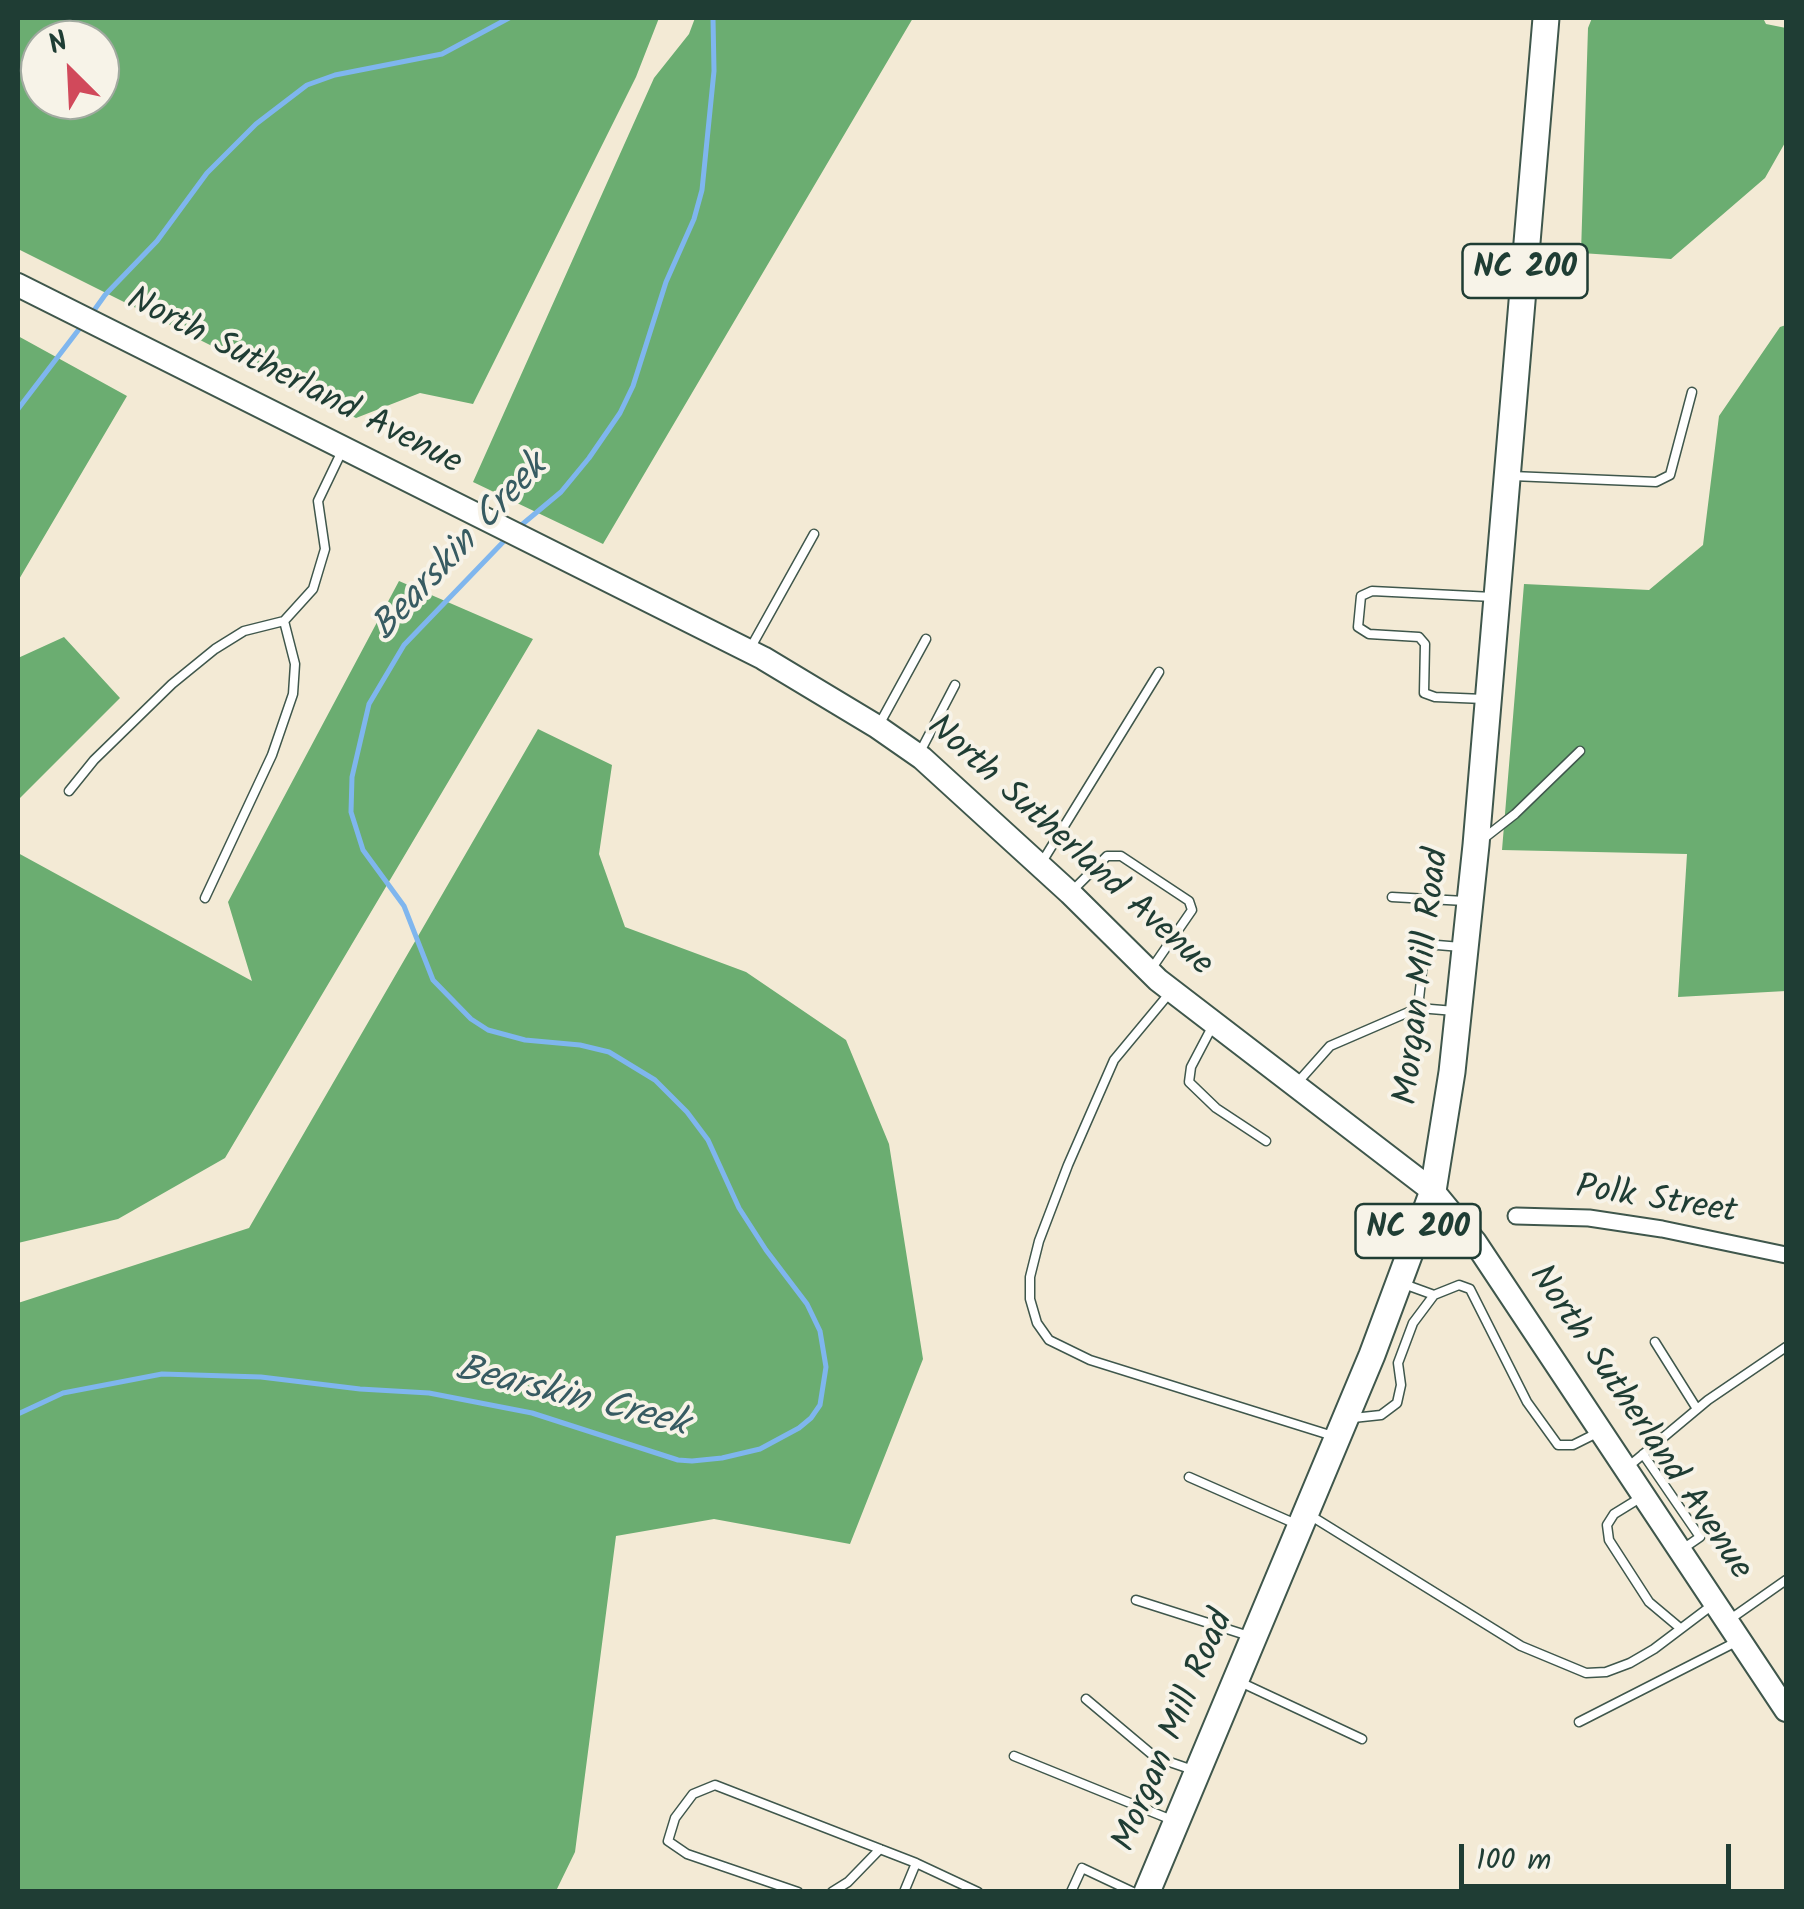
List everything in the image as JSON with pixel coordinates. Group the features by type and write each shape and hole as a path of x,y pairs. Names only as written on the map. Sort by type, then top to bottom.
{"main road":[{"name":"Morgan Mill Road","path":"1148,1892 1341,1428 1433,1191 1459,1012 1476,845 1546,18"}],"street":[{"name":"North Sutherland Avenue","path":"18,285 749,651 878,727 918,756 1070,893 1150,972 1433,1191 1474,1242 1601,1432 1634,1462 1644,1496 1786,1710"},
{"name":"Polk Street","path":"1516,1216 1589,1218 1786,1255"}],"lane":[{"path":"1508,476 1656,482 1670,475 1692,392"},
{"path":"69,792 107,747 214,648 244,631 284,622 312,589 325,549 318,501 344,447"},
{"path":"749,651 814,534"},
{"path":"1488,699 1435,697 1424,692 1425,644 1420,637 1369,634 1358,627 1361,596 1372,591 1497,597"},
{"path":"205,898 272,755 293,694 295,664 284,622"},
{"path":"878,727 926,639"},
{"path":"1040,866 1160,672"},
{"path":"918,756 954,685"},
{"path":"1476,845 1516,814 1580,751"},
{"path":"1070,893 1108,856 1121,856 1188,901 1192,910 1150,972"},
{"path":"1392,897 1470,901"},
{"path":"1418,1008 1425,944 1466,948"},
{"path":"1172,990 1114,1060 1039,1240 1030,1277 1030,1299 1037,1323 1049,1340 1090,1360 1341,1428 1381,1415 1397,1403 1401,1384 1398,1363 1414,1323 1434,1295 1458,1285 1470,1289 1527,1402 1558,1444 1574,1445 1601,1432"},
{"path":"1296,1086 1330,1046 1418,1008 1459,1012"},
{"path":"1214,1024 1191,1067 1189,1082 1216,1108 1266,1141"},
{"path":"1399,1282 1434,1295"},
{"path":"1655,1342 1697,1409"},
{"path":"1680,1551 1700,1536 1634,1462 1697,1409 1786,1346"},
{"path":"1189,1477 1303,1519 1521,1646 1586,1673 1606,1672 1630,1663 1680,1628 1727,1621"},
{"path":"1644,1496 1614,1514 1608,1525 1609,1540 1648,1602 1680,1628"},
{"path":"1579,1722 1786,1580"},
{"path":"1136,1600 1254,1638"},
{"path":"1236,1680 1362,1738"},
{"path":"1086,1700 1155,1757 1198,1772"},
{"path":"1014,1756 1176,1822"},
{"path":"798,1892 687,1854 668,1841 676,1818 692,1794 715,1785 916,1863 978,1892"},
{"path":"832,1892 848,1882 880,1849"},
{"path":"904,1892 916,1863"},
{"path":"1072,1892 1082,1868 1133,1892"}],"green space":[{"path":"18,18 659,18 636,77 473,404 420,393 356,418 18,249"},
{"path":"695,18 913,18 603,544 473,482 654,78 689,34"},
{"path":"1592,18 1763,18 1766,24 1786,28 1786,141 1765,178 1671,259 1581,253 1588,28"},
{"path":"1786,325 1786,991 1678,997 1687,854 1502,850 1524,584 1649,590 1703,545 1719,416 1780,327"},
{"path":"18,336 127,396 18,581"},
{"path":"399,581 533,639 225,1158 118,1219 18,1243 18,853 252,981 228,902"},
{"path":"64,637 120,698 18,800 18,658"},
{"path":"538,729 612,765 599,854 625,927 746,972 846,1040 889,1144 923,1359 850,1544 714,1519 616,1536 575,1852 556,1891 18,1891 18,1303 249,1228"}],"waterway":[{"path":"90,316 157,241 207,173 256,124 307,85 335,75 442,54 509,18"},
{"name":"Bearskin Creek","path":"519,527 561,492 589,458 633,386 666,282 694,219 702,190 714,71 713,18"},
{"path":"18,409 83,324"},
{"name":"Bearskin Creek","path":"18,1414 63,1393 162,1374 261,1377 429,1393 532,1413 678,1460 692,1461 760,1449 799,1428 820,1405 826,1367 820,1331 807,1304 739,1208 708,1140 687,1112 655,1080 609,1052 525,1040 488,1030 471,1019 433,980 404,906 363,850 351,812 352,777 369,704 404,645 507,538"}]}
